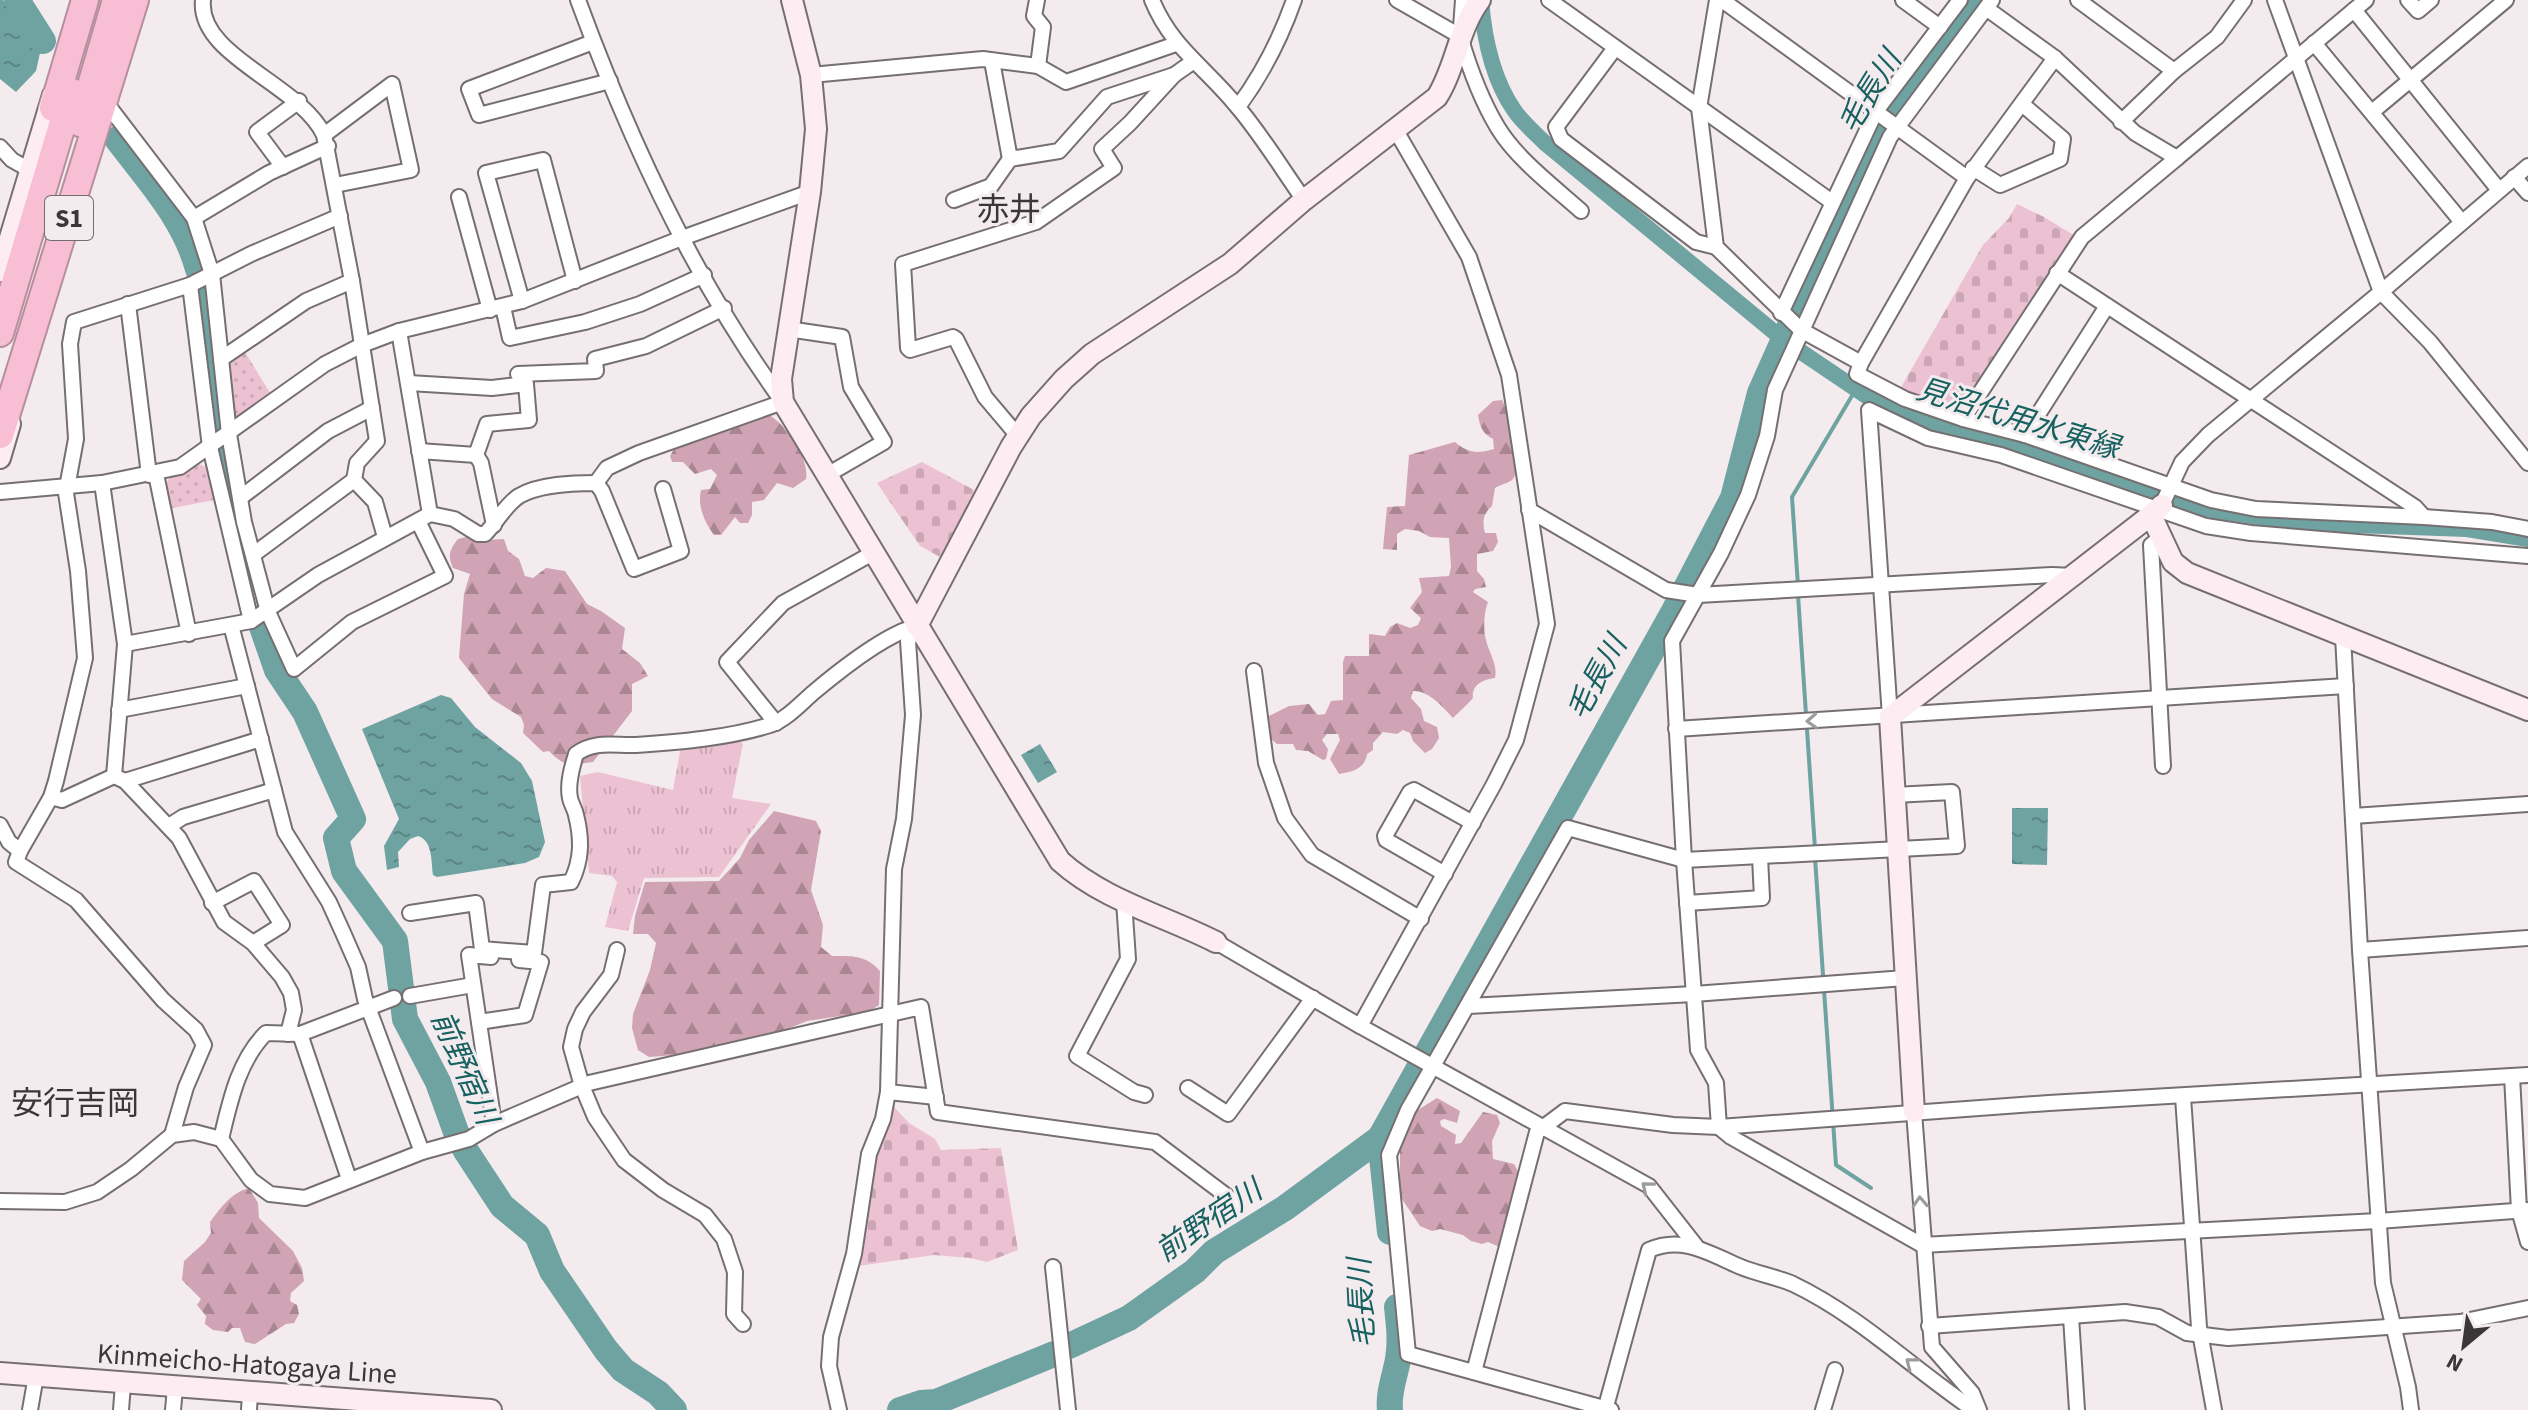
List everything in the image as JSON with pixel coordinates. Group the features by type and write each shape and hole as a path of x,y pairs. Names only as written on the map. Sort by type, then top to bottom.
{"highway":[{"name":"S1","path":"0,284 83,0"},
{"path":"0,333 99,0"},
{"path":"0,393 116,0"},
{"name":"S1","path":"0,435 135,0"}],"street":[{"path":"0,271 83,0"},
{"path":"0,458 141,0"},
{"path":"203,0 209,30 220,43 299,101 319,124 326,140 377,441 357,463 354,480 254,554"},
{"path":"578,0 643,159 682,238 1060,861 1091,884 1216,942 1360,1026 1649,1186 1696,1246"},
{"path":"783,402 780,389 810,192 816,129 811,75 792,0"},
{"path":"1037,0 1034,16 1043,27 1038,66"},
{"path":"1152,0 1162,24 1176,44 1211,76 1238,107 1304,200"},
{"path":"1238,107 1262,74 1294,0"},
{"path":"1397,0 1460,36 1467,60 1499,130 1535,171 1581,211"},
{"path":"839,1410 829,1366 831,1337 854,1254 869,1154 883,1119 888,1092 894,869 904,819 913,715 908,641 989,485 1031,416 1064,379 1092,354 1230,264 1304,200 1437,97 1446,83 1460,36 1463,0"},
{"path":"1460,36 1480,0"},
{"path":"1549,0 1832,202"},
{"path":"1716,247 1699,108 1719,0 1898,126 1970,173 2000,185 2060,159 2063,139 2022,104"},
{"path":"1903,0 1940,27"},
{"path":"1781,313 1876,111 1960,0"},
{"path":"2078,0 2174,71"},
{"path":"2121,122 2174,71 2217,37 2244,0"},
{"path":"2275,0 2381,292 2430,342 2528,463"},
{"path":"1963,419 2082,237 2366,0"},
{"path":"2408,0 2418,11 2431,0"},
{"path":"2372,112 2506,0"},
{"path":"2177,158 2121,122 2055,58 1989,4 1898,126 1884,150 1775,390 1767,436 1748,495 1721,553 1672,641 1698,1050 1716,1083 1719,1127 1731,1137 1922,1245 2378,1221 2523,1210"},
{"path":"2354,10 2499,190"},
{"path":"593,42 469,89 479,115 610,81"},
{"path":"2314,43 2461,221"},
{"path":"811,75 992,61 1038,66 1066,82 1176,44"},
{"path":"1615,48 1556,127 1561,139 1696,242 1716,247 1801,330 1861,363"},
{"path":"2055,58 1970,173 1857,374 1905,399 1963,419 2025,435 2211,500 2256,509 2424,517 2492,522 2528,529"},
{"path":"954,200 991,186 1010,159 992,61"},
{"path":"1018,436 985,397 956,339 953,337 910,350 908,348 903,264 1036,222 1114,168 1102,149 1174,75 1194,61"},
{"path":"1010,159 1059,151 1107,97 1174,75"},
{"path":"194,218 326,140 392,84 411,170 335,185"},
{"path":"283,167 257,132 299,101"},
{"path":"110,108 194,218 212,274 229,434 240,498 268,612 294,669 352,622 445,576 424,518 419,451 399,331"},
{"path":"1360,1026 1516,740 1547,624 1509,375 1492,319 1469,257 1395,129"},
{"path":"0,147 12,160 30,170"},
{"path":"522,301 486,173 543,160 575,281"},
{"path":"1890,717 2157,510 2182,462 2249,400 2528,166"},
{"path":"2514,177 2528,193"},
{"path":"0,492 102,483 180,467 325,364 362,345 399,331 522,301 810,192"},
{"path":"459,197 510,338 585,322 640,304 704,275"},
{"path":"172,1135 186,1087 204,1045 196,1030 163,1000 76,900 16,862 51,797 85,658 78,571 66,493 76,439 70,344 74,322 190,285 251,254 340,216"},
{"path":"2057,273 2415,507 2424,517"},
{"path":"221,359 306,301 352,281"},
{"path":"190,285 210,447 251,621"},
{"path":"128,304 152,475 189,634"},
{"path":"2025,435 2107,306"},
{"path":"518,374 596,371 595,359 646,346 724,308"},
{"path":"788,329 842,337 851,387 884,442 827,475"},
{"path":"409,383 492,388 526,384 529,420 487,424 476,455"},
{"path":"125,644 251,621 318,575 424,518 454,519 478,534 485,534 518,496 540,489 596,483 607,468 639,453 783,402"},
{"path":"240,498 328,431 372,408"},
{"path":"1976,1410 1972,1393 1932,1347 1929,1326 1869,410 1928,438 2001,455 2206,526 2251,533 2528,556"},
{"path":"419,451 476,455"},
{"path":"476,455 481,463 494,525"},
{"path":"354,480 375,502 385,537"},
{"path":"102,483 125,644 119,710 120,778 179,838 224,922 253,943 282,977 291,993 294,1034 349,1179"},
{"path":"596,483 634,569 681,551 663,489"},
{"path":"1529,510 1666,590 1698,595 2075,576"},
{"path":"2157,510 2160,538 2173,562 2187,573 2528,710"},
{"path":"2160,538 2151,545 2163,766"},
{"path":"776,723 727,662 783,603 873,553"},
{"path":"231,625 285,832 329,902 358,967 368,1006 422,1152"},
{"path":"410,913 476,903 482,949 534,953 543,885 571,882 580,864 576,812 570,799 576,754 606,744 632,745 703,737 776,723 828,681 901,630 917,626"},
{"path":"2343,636 2360,950 2383,1283 2411,1410"},
{"path":"1254,671 1266,763 1291,827 1312,855 1421,919"},
{"path":"119,710 247,686"},
{"path":"1676,729 2346,686"},
{"path":"51,797 62,800 120,778 261,739"},
{"path":"169,826 183,817 274,790"},
{"path":"1445,874 1386,840 1385,836 1414,790 1473,823"},
{"path":"1894,795 1952,792 1957,846 1684,860 1568,828 1408,1110 1389,1155 1408,1354 1607,1409 1649,1250 1663,1244 1696,1246 1807,1292 1862,1325 1976,1410"},
{"path":"2353,816 2528,804"},
{"path":"0,825 9,842 20,851"},
{"path":"1687,903 1762,898 1760,857"},
{"path":"212,903 254,881 282,925 253,943"},
{"path":"1124,901 1128,959 1077,1056 1134,1092 1145,1095"},
{"path":"2360,950 2528,938"},
{"path":"617,950 611,975 583,1012 575,1029 571,1047 582,1086 595,1117 624,1160 663,1190 705,1215 724,1239 735,1272 734,1314 743,1324"},
{"path":"479,1022 525,1015 541,962 469,955 494,1124"},
{"path":"1468,1006 1694,994 1905,978"},
{"path":"410,996 473,985"},
{"path":"221,1139 231,1098 251,1048 266,1033 294,1034 394,998"},
{"path":"1188,1088 1228,1114 1313,998"},
{"path":"0,1201 65,1202 97,1192 172,1135 194,1132 221,1139 251,1180 270,1194 305,1198 422,1152 462,1141 582,1086 640,1070 921,1007 938,1112 1155,1142 1236,1203"},
{"path":"1474,1372 1537,1132 1565,1111 1673,1125 1719,1127 1914,1112 2528,1075"},
{"path":"2512,1076 2528,1242"},
{"path":"888,1092 936,1097"},
{"path":"2183,1097 2201,1335 2214,1410"},
{"path":"1053,1267 1068,1410"},
{"path":"1929,1326 2125,1312 2158,1317 2187,1333 2228,1338 2460,1322 2528,1308"},
{"path":"2071,1317 2077,1410"},
{"path":"1823,1410 1835,1370"},
{"name":"Kinmeicho-Hatogaya Line","path":"0,1373 175,1388 249,1402 491,1410"},
{"path":"30,1410 36,1376"},
{"path":"121,1410 123,1384"},
{"path":"173,1410 175,1388"}],"green space":[{"path":"2017,204 2077,237 1962,410 1900,389 1983,245 2009,218"},
{"path":"243,349 272,396 234,424 228,366"},
{"path":"1502,400 1514,441 1515,474 1511,481 1495,488 1492,506 1485,515 1485,533 1496,533 1498,542 1493,551 1477,554 1477,571 1486,587 1473,592 1488,602 1484,631 1495,678 1476,686 1471,700 1453,718 1430,696 1413,691 1411,698 1421,709 1424,721 1437,727 1439,738 1425,753 1410,733 1403,730 1397,734 1383,732 1373,743 1373,750 1361,766 1339,774 1330,759 1340,740 1338,734 1327,734 1322,740 1328,749 1323,760 1308,751 1296,750 1293,744 1277,744 1271,739 1269,716 1289,706 1309,704 1318,715 1325,714 1331,701 1343,700 1345,656 1369,656 1369,634 1385,636 1390,627 1397,623 1410,628 1418,625 1421,618 1410,608 1422,592 1419,578 1449,576 1449,538 1430,537 1405,529 1397,534 1397,550 1383,549 1387,507 1405,506 1409,455 1455,442 1473,452 1494,449 1493,439 1482,429 1478,415 1493,401"},
{"path":"769,415 783,426 801,453 806,479 793,488 777,483 764,500 752,502 752,515 748,523 740,523 735,517 721,535 714,535 703,514 700,496 701,490 710,489 717,475 711,469 695,474 683,462 672,462 670,456 675,447"},
{"path":"922,462 974,490 975,494 942,558 920,546 877,483"},
{"path":"199,464 208,468 214,500 168,509 167,482 174,475"},
{"path":"470,536 486,540 504,539 508,551 519,559 525,576 533,578 546,568 565,571 587,604 625,628 622,649 640,663 648,676 632,684 632,711 593,762 569,764 549,751 543,752 523,733 521,717 492,699 459,658 464,594 470,574 453,568 450,556 458,539"},
{"path":"737,739 743,744 732,798 771,804 719,877 644,878 628,931 605,927 617,882 612,876 589,873 580,776 598,772 673,790 681,746"},
{"path":"774,811 816,821 821,831 811,890 823,925 821,947 832,956 870,962 880,971 879,1005 868,1012 807,1021 775,1034 691,1054 649,1057 638,1050 632,1028 633,1014 650,970 656,943 648,934 633,934 645,882 719,881"},
{"path":"1437,1098 1460,1111 1457,1123 1444,1119 1440,1121 1441,1126 1456,1135 1455,1144 1461,1143 1483,1112 1497,1115 1500,1123 1492,1141 1493,1159 1514,1164 1526,1202 1520,1215 1502,1229 1505,1237 1502,1248 1488,1242 1471,1241 1463,1235 1440,1229 1432,1231 1420,1226 1400,1196 1400,1140 1413,1113"},
{"path":"894,1107 909,1123 935,1139 941,1150 1001,1148 1018,1250 987,1262 934,1255 858,1266 877,1155"},
{"path":"249,1188 258,1203 259,1218 293,1251 302,1268 304,1281 291,1293 290,1301 297,1305 299,1314 294,1323 286,1324 255,1344 245,1342 240,1328 232,1328 228,1332 213,1330 205,1324 206,1316 197,1305 201,1299 182,1280 184,1261 211,1233 210,1222 232,1197"}],"water":[{"path":"0,0 21,22 40,53 36,71 16,92 0,79"},
{"path":"441,695 451,698 475,727 521,763 532,781 545,842 539,857 525,863 437,877 433,875 429,847 418,836 410,839 398,852 399,867 387,870 384,846 399,819 362,729"},
{"path":"1040,744 1057,772 1038,783 1021,755"},
{"path":"2012,808 2048,808 2047,865 2012,864"}],"waterway":[{"name":"前野宿川","path":"17,0 43,41"},
{"name":"見沼代用水東縁","path":"1481,0 1487,43 1500,85 1517,114 1545,143 1785,341 1871,399 1903,416 2072,462 2199,508 2299,523 2467,529 2528,539"},
{"name":"毛長川","path":"1390,1232 1380,1138 1674,611 1733,498 1760,393 1859,171 1924,65 1973,0"},
{"name":"前野宿川","path":"117,139 174,216 198,269"},
{"name":"前野宿川","path":"201,293 216,428"},
{"path":"1798,586 1792,497 1856,389"},
{"name":"前野宿川","path":"218,451 247,572"},
{"path":"1798,595 1815,849"},
{"name":"前野宿川","path":"261,624 277,670 305,712 353,819 336,838 344,871 395,941 405,1019 438,1082 456,1132 502,1206 537,1235 552,1271 606,1350 623,1370 658,1393 674,1410"},
{"path":"1815,858 1836,1165 1871,1188"},
{"name":"前野宿川","path":"1069,1346 1129,1318 1195,1271 1214,1252 1285,1208 1380,1138"},
{"name":"毛長川","path":"1390,1410 1399,1346 1397,1307"},
{"name":"前野宿川","path":"900,1410 936,1402 1054,1354"}],"district":[{"name":"赤井","path":"1009,210"},
{"name":"安行吉岡","path":"75,1104"}]}
